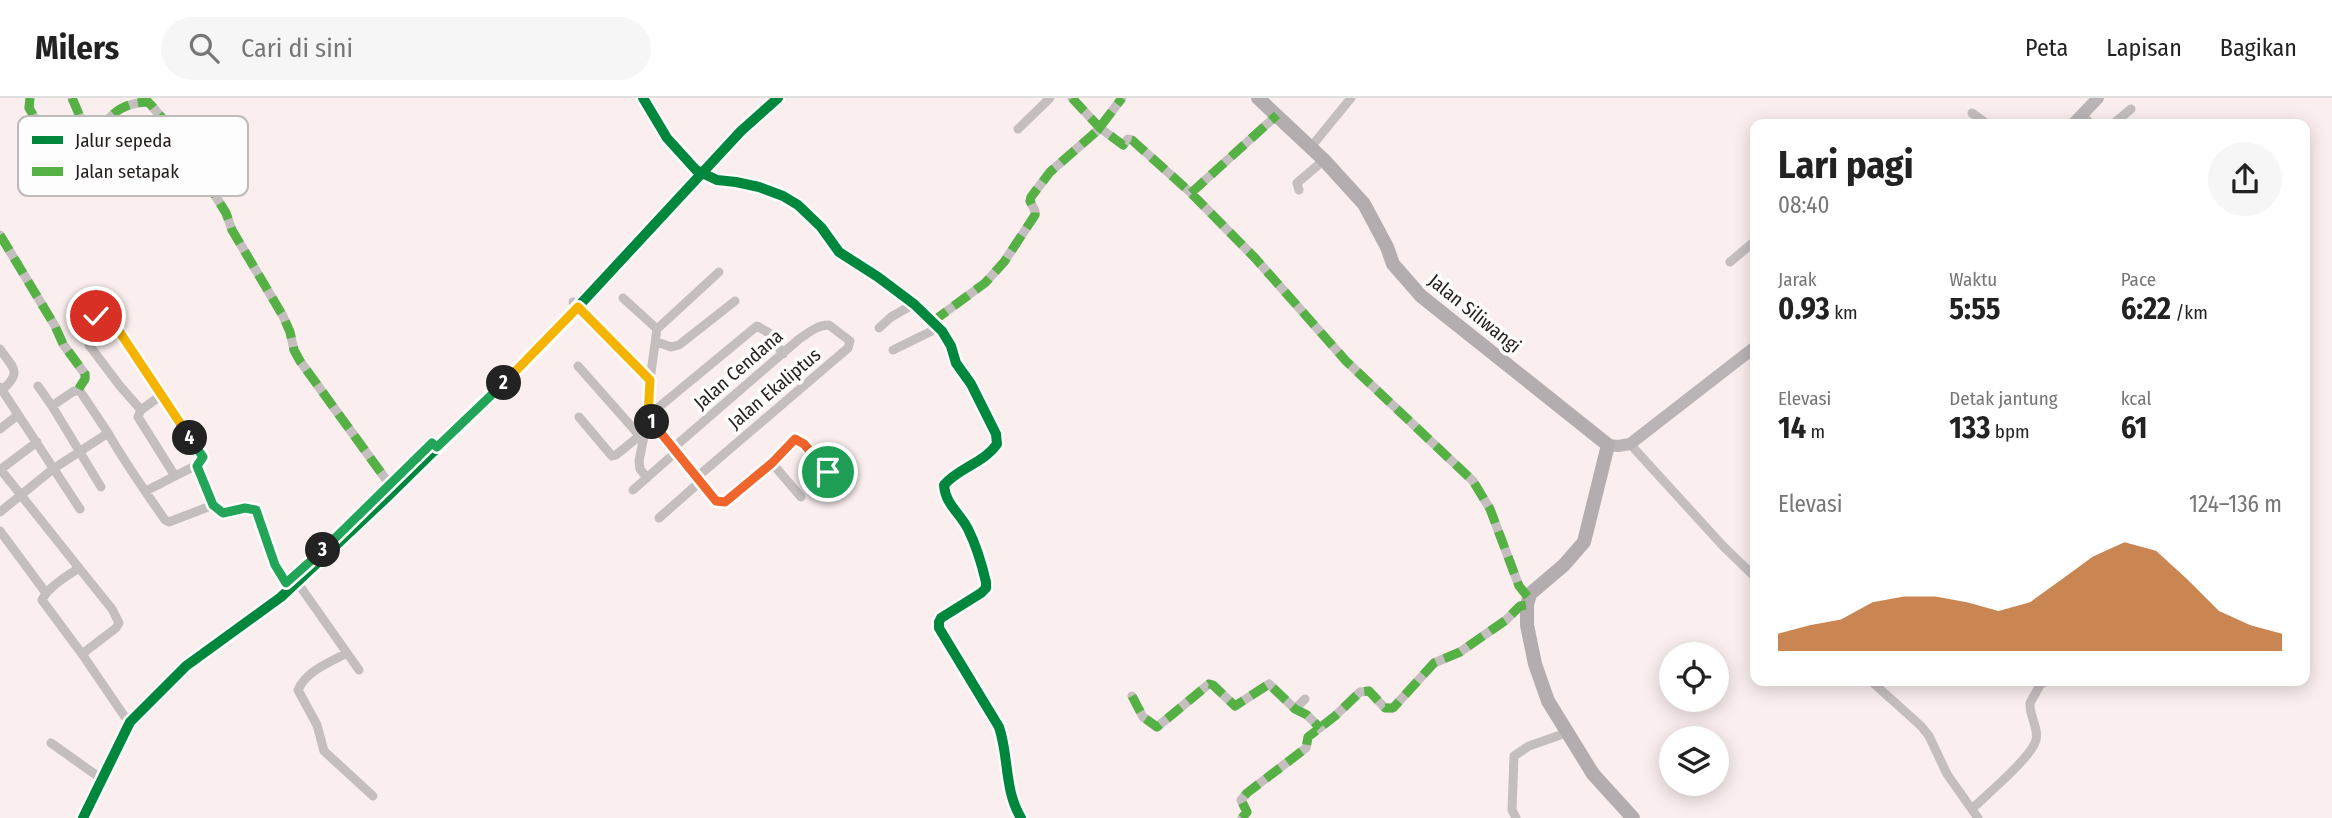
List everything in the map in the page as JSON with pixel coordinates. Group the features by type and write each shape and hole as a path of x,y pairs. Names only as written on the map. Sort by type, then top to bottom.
{"main road":[{"name":"Jalan Siliwangi","path":"1258,98 1311,147 1364,204 1393,264 1430,304 1608,444"},
{"path":"1608,444 1584,542 1578,551 1534,589 1527,601 1527,625 1538,676 1548,701 1593,774 1633,818"}],"street":[{"path":"30,98 29,108 34,116"},
{"path":"72,98 80,116"},
{"path":"643,98 662,131 699,171 717,180 736,181 783,196 809,215 839,252 914,304 949,343 956,363 971,384 996,434 997,444 990,453 944,485 946,499 967,528 986,588 941,618 939,628 999,727 1014,801 1021,818"},
{"path":"76,818 96,775 130,722 186,666 264,610 435,445 575,304 768,98"},
{"path":"699,171 778,98"},
{"path":"1017,129 1050,98"},
{"path":"1072,98 1100,128 1123,145 1128,139 1132,140 1191,193 1255,258 1346,361 1472,481 1490,509 1527,601 1506,620 1460,652 1434,663 1393,708 1387,710 1369,691 1363,690 1307,738 1306,748 1241,800 1247,812 1242,818"},
{"path":"893,349 935,325 980,287 1004,262 1035,215 1031,197 1066,156 1087,142 1100,128 1122,98"},
{"path":"1311,147 1351,98"},
{"path":"2083,119 2098,98"},
{"path":"111,116 122,106 148,102 160,116"},
{"path":"2119,119 2130,108"},
{"path":"1972,113 1980,119"},
{"path":"1191,193 1277,116"},
{"path":"1299,190 1297,183 1324,160"},
{"path":"215,196 232,230 283,316 300,361 390,485"},
{"path":"0,235 63,344 85,374 78,390 52,406"},
{"path":"1730,262 1750,246"},
{"path":"657,329 719,272"},
{"path":"624,298 657,329 648,416 641,434 639,461 640,469 647,478"},
{"path":"657,342 671,347 679,345 735,301"},
{"path":"575,304 650,380"},
{"path":"879,328 891,317 914,304"},
{"path":"141,410 89,345 88,331 93,318 100,313 109,316 203,457 197,466 146,491"},
{"name":"Jalan Cendana","path":"633,490 783,354 821,325 829,325"},
{"name":"Jalan Ekaliptus","path":"699,479 848,348 850,341 829,325"},
{"path":"648,416 757,326 769,333 783,354"},
{"path":"0,350 16,375 14,380 1,388 80,509"},
{"path":"1608,444 1630,444 1750,350"},
{"path":"578,366 641,434"},
{"path":"38,386 80,450 100,487"},
{"path":"78,390 165,520 169,522 213,505"},
{"path":"163,394 141,410 138,417 175,476"},
{"path":"0,429 18,415"},
{"path":"648,416 716,501 725,502 772,463 795,439 799,440 828,472"},
{"path":"579,417 612,456 641,434"},
{"path":"0,512 53,469 108,433"},
{"path":"37,442 1,470 112,609 119,623 82,654"},
{"path":"1630,444 1750,572"},
{"path":"83,818 125,718 196,649 291,584 390,485 435,445"},
{"path":"772,463 802,497"},
{"path":"197,466 213,505 223,513 245,508 256,510 275,565 359,670"},
{"path":"659,518 699,479"},
{"path":"0,531 46,593"},
{"path":"79,568 43,595 43,603 82,654 125,718"},
{"path":"347,653 322,666 304,680 298,690 317,725 324,751 373,796"},
{"path":"1132,696 1143,717 1157,727 1210,684 1235,706 1269,684 1320,728"},
{"path":"1877,686 1921,726 1937,751 1947,774 1978,818"},
{"path":"1972,809 2033,745 2036,734 2030,703 2039,686"},
{"path":"1295,709 1305,699"},
{"path":"1516,818 1512,810 1514,756 1529,746 1566,733"},
{"path":"51,743 96,775"}],"marked path":[{"path":"30,98 29,108 34,116"},
{"path":"72,98 80,116"},
{"path":"1072,98 1100,128 1123,145 1128,139 1132,140 1191,193 1255,258 1346,361 1473,481 1490,509 1519,586 1528,597"},
{"path":"932,322 985,283 1004,262 1035,215 1031,197 1050,172 1097,131 1122,98"},
{"path":"112,116 131,104 148,102 160,116"},
{"path":"1191,193 1277,115"},
{"path":"215,196 232,230 283,316 300,361 390,485"},
{"path":"0,235 63,344 85,374 78,390"},
{"path":"1242,818 1247,812 1241,800 1247,793 1306,748 1308,737 1360,692 1369,691 1385,708 1393,708 1434,663 1460,652 1506,620 1520,606 1527,605"},
{"path":"1132,696 1143,717 1157,727 1209,684 1235,706 1269,684 1320,728"}],"cycle path":[{"path":"643,98 667,138 696,170 717,180 759,187 798,205 821,227 839,252 914,304 942,331 951,346 956,363 971,384 996,434 997,444 992,451 944,485 947,498 965,523 974,542 986,588 941,618 939,628 999,727 1009,785 1021,818"},
{"path":"83,818 130,722 186,666 281,597 386,498 549,338 741,131 778,98"}],"route":[{"path":"96,316 100,313 109,316 203,457 197,466 213,505 223,513 245,508 254,509 259,514 275,565 286,583 432,443 437,447 578,307 650,380 648,416 716,501 725,502 772,463 795,439 804,444 828,472"}]}
